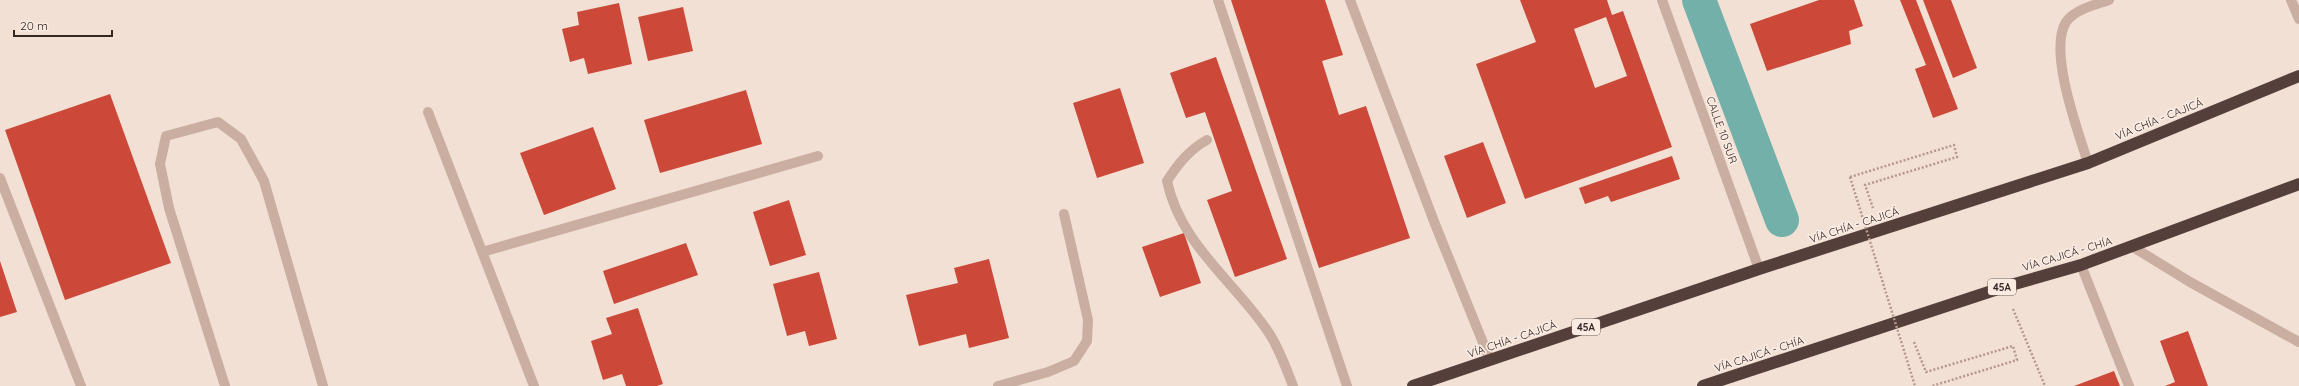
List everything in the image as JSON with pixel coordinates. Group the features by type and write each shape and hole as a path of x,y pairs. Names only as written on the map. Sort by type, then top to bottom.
{"highway":[{"name":"VÍA CHÍA - CAJICÁ","path":"1413,386 1759,269 2088,163 2299,76"},
{"name":"VÍA CAJICÁ - CHÍA","path":"1703,386 2004,287 2081,265 2133,247 2299,184"}],"street":[{"path":"1218,0 1347,386"},
{"path":"1350,0 1435,224 1490,360"},
{"name":"CALLE 10 SUR","path":"1662,0 1759,269"},
{"path":"2088,163 2064,81 2061,36 2067,22 2077,12 2109,0"},
{"path":"2291,0 2299,19"},
{"path":"428,112 534,386"},
{"path":"225,386 169,208 160,164 166,136 218,122 241,139 264,181 323,386"},
{"path":"1206,140 1195,147 1178,164 1167,181 1171,199 1190,236 1269,333 1293,386"},
{"path":"482,252 818,156"},
{"path":"0,178 82,386"},
{"path":"998,386 1048,372 1074,361 1087,342 1088,320 1064,214"},
{"path":"2133,247 2190,282 2299,342"},
{"path":"2081,265 2129,386"}],"path":[{"path":"1881,230 1865,185 1957,157 1954,145 1850,177 1915,386"},
{"path":"2004,287 2045,386"},
{"path":"1906,319 1926,372 2013,346 2017,360 1932,386"}],"building":[{"path":"1231,0 1325,0 1343,55 1322,61 1339,115 1366,106 1410,238 1319,268"},
{"path":"1520,0 1607,0 1612,15 1623,11 1672,147 1525,199 1476,64 1536,42","holes":["1606,17 1627,76 1595,88 1574,29"]},
{"path":"1819,0 1854,0 1863,26 1849,31 1851,44 1767,71 1750,24"},
{"path":"1900,0 1916,0 1958,109 1933,118 1915,69 1926,65"},
{"path":"1923,0 1951,0 1977,68 1953,78"},
{"path":"619,3 632,64 588,74 584,58 570,62 562,29 579,25 577,12"},
{"path":"683,7 693,51 648,61 638,17"},
{"path":"1216,57 1287,259 1235,277 1207,200 1232,191 1205,112 1186,118 1170,73"},
{"path":"1120,88 1144,163 1097,178 1073,103"},
{"path":"746,90 762,144 660,173 644,120"},
{"path":"110,94 171,263 65,300 5,130"},
{"path":"593,127 616,189 544,215 520,153"},
{"path":"1483,142 1506,203 1467,218 1444,156"},
{"path":"1672,156 1680,179 1611,202 1608,196 1585,204 1579,188"},
{"path":"789,200 806,255 770,266 753,212"},
{"path":"1184,233 1201,283 1160,297 1142,247"},
{"path":"686,243 698,275 614,304 603,271"},
{"path":"989,259 1009,338 969,348 966,334 919,346 906,295 958,283 954,268"},
{"path":"0,261 17,312 0,317"},
{"path":"819,272 837,339 809,346 805,331 787,336 773,284"},
{"path":"638,308 663,384 657,386 626,386 622,374 603,380 591,341 612,334 606,318"},
{"path":"2188,331 2208,386 2165,386 2175,382 2160,341"},
{"path":"2114,371 2120,386 2074,386"}],"waterway":[{"path":"1699,0 1782,220"}]}
